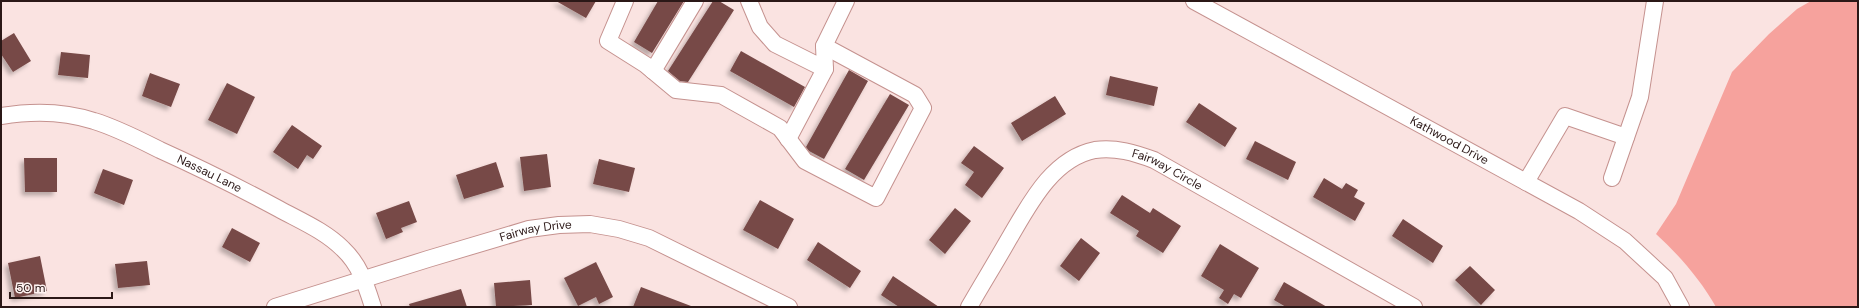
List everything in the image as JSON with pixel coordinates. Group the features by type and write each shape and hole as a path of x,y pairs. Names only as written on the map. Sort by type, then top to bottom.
{"street":[{"path":"625,1 608,41 653,71 676,90 721,95 780,128 805,161 876,198 924,108 915,95 824,46"},
{"path":"653,71 695,1"},
{"path":"749,1 760,28 774,44 825,69"},
{"path":"788,139 825,69 824,46 846,1"},
{"name":"Kathwood Drive","path":"1194,1 1579,211 1625,241 1665,278 1681,307"},
{"path":"1612,178 1640,97 1655,1"},
{"name":"Nassau Lane","path":"1,116 22,113 55,114 93,120 116,129 244,190 323,233 333,240 354,260 364,280 373,307"},
{"path":"1526,182 1566,116 1626,137"},
{"name":"Fairway Circle","path":"969,307 1029,205 1052,176 1065,164 1079,156 1095,150 1117,150 1134,153 1154,160 1414,307"},
{"name":"Fairway Drive","path":"275,307 528,229 559,225 590,224 619,229 649,238 789,307"}],"shaded area":[{"path":"1811,1 1858,1 1858,307 1716,307 1689,268 1656,234 1676,204 1732,72 1769,34 1797,9"}],"building":[{"path":"556,1 596,1 586,18"},
{"path":"658,1 684,1 652,53 634,42"},
{"path":"713,1 719,1 734,10 688,82 680,81 668,71"},
{"path":"14,33 31,61 13,72 1,54 1,41"},
{"path":"741,51 805,87 794,107 730,71"},
{"path":"61,52 90,55 88,78 58,75"},
{"path":"849,70 868,81 824,159 809,151 806,147"},
{"path":"150,73 180,84 171,107 142,96"},
{"path":"1110,76 1158,87 1154,106 1106,95"},
{"path":"227,83 255,97 237,134 208,120"},
{"path":"890,94 909,105 864,180 845,169"},
{"path":"1055,96 1066,114 1022,141 1011,123"},
{"path":"1199,103 1237,128 1225,147 1186,122"},
{"path":"292,125 322,146 313,159 307,155 298,169 273,152"},
{"path":"1255,141 1296,162 1288,180 1246,159"},
{"path":"974,146 1004,168 982,198 965,185 974,172 961,163"},
{"path":"547,154 551,187 524,191 520,157"},
{"path":"24,158 57,158 57,192 25,192"},
{"path":"599,159 635,168 629,192 593,184"},
{"path":"496,162 504,187 464,199 456,175"},
{"path":"103,169 133,180 124,205 94,193"},
{"path":"1324,178 1342,189 1346,183 1358,190 1354,197 1365,203 1355,221 1313,197"},
{"path":"1122,195 1150,213 1153,208 1181,226 1163,253 1136,236 1139,231 1110,213"},
{"path":"760,200 794,219 778,249 743,230"},
{"path":"409,201 417,222 401,228 403,232 386,239 376,213"},
{"path":"955,208 971,221 945,254 929,240"},
{"path":"1403,219 1443,246 1433,263 1392,236"},
{"path":"232,228 260,243 250,262 222,247"},
{"path":"1081,238 1100,253 1079,281 1060,266"},
{"path":"818,242 861,271 850,288 807,260"},
{"path":"1220,244 1259,268 1241,298 1234,294 1228,304 1219,298 1224,290 1201,276"},
{"path":"40,256 47,291 15,298 8,263"},
{"path":"147,261 150,285 118,288 115,264"},
{"path":"596,262 613,297 599,304 596,297 578,306 564,278"},
{"path":"1470,266 1495,290 1481,305 1455,280"},
{"path":"893,276 939,307 899,307 881,295"},
{"path":"530,280 532,305 496,307 494,283"},
{"path":"1284,282 1327,307 1286,307 1274,300"},
{"path":"641,287 691,306 691,307 633,307"},
{"path":"461,289 467,307 410,307 409,304"}]}
